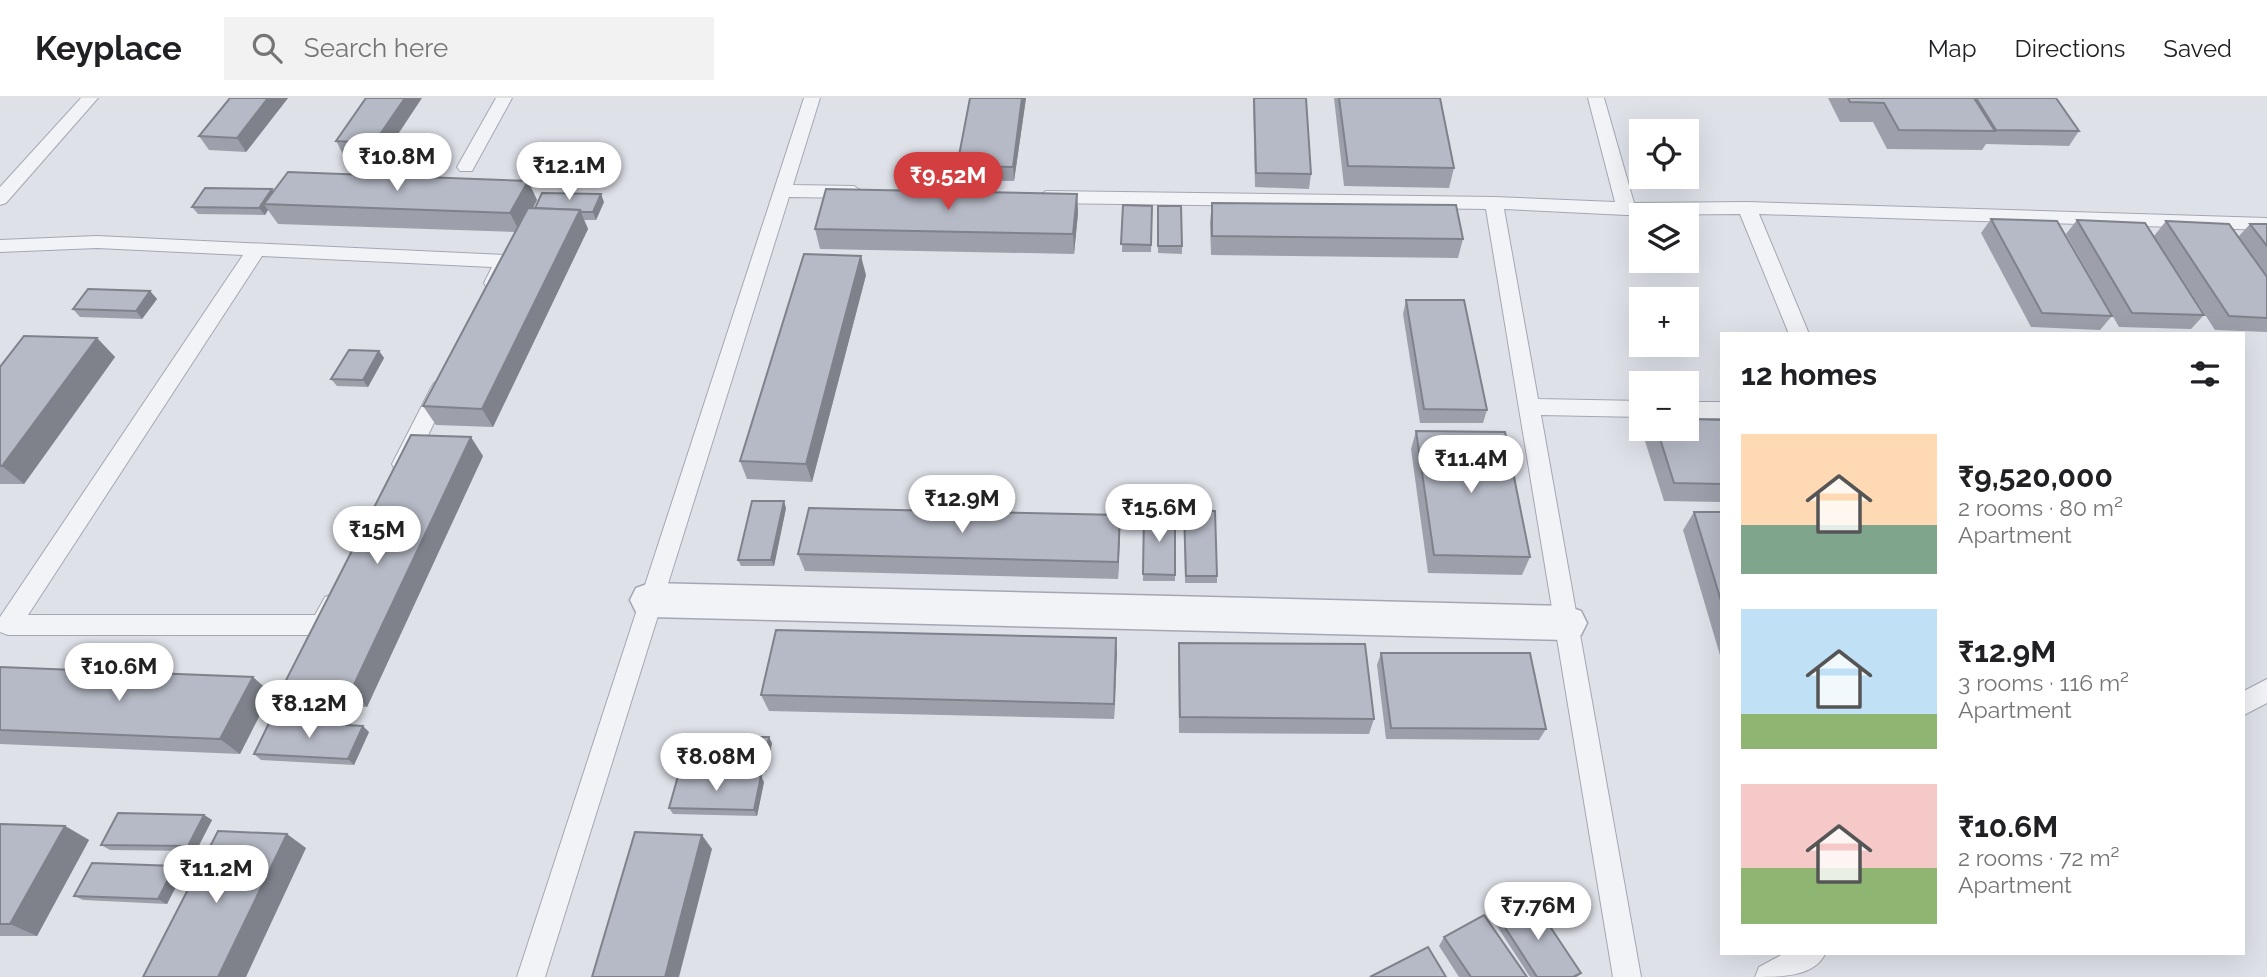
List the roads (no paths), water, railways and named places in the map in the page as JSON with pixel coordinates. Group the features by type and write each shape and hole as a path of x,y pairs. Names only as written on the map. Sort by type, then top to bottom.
{"street":[{"path":"650,600 1566,623"}],"lane":[{"path":"0,199 23,170 90,98"},
{"path":"466,167 504,98"},
{"path":"531,977 812,98"},
{"path":"1596,98 1626,209"},
{"path":"0,169 23,170"},
{"path":"784,191 867,193"},
{"path":"1033,196 1494,203 1626,209 1746,208 2267,224"},
{"path":"1494,203 1627,977"},
{"path":"1746,208 1798,332"},
{"path":"0,246 97,242 505,261 486,298"},
{"path":"258,248 8,625 322,625 340,589"},
{"path":"395,480 450,371"},
{"path":"1530,407 1629,409"},
{"path":"1699,410 1720,410"},
{"path":"2245,703 2267,690"},
{"path":"1769,977 1809,955"}]}
